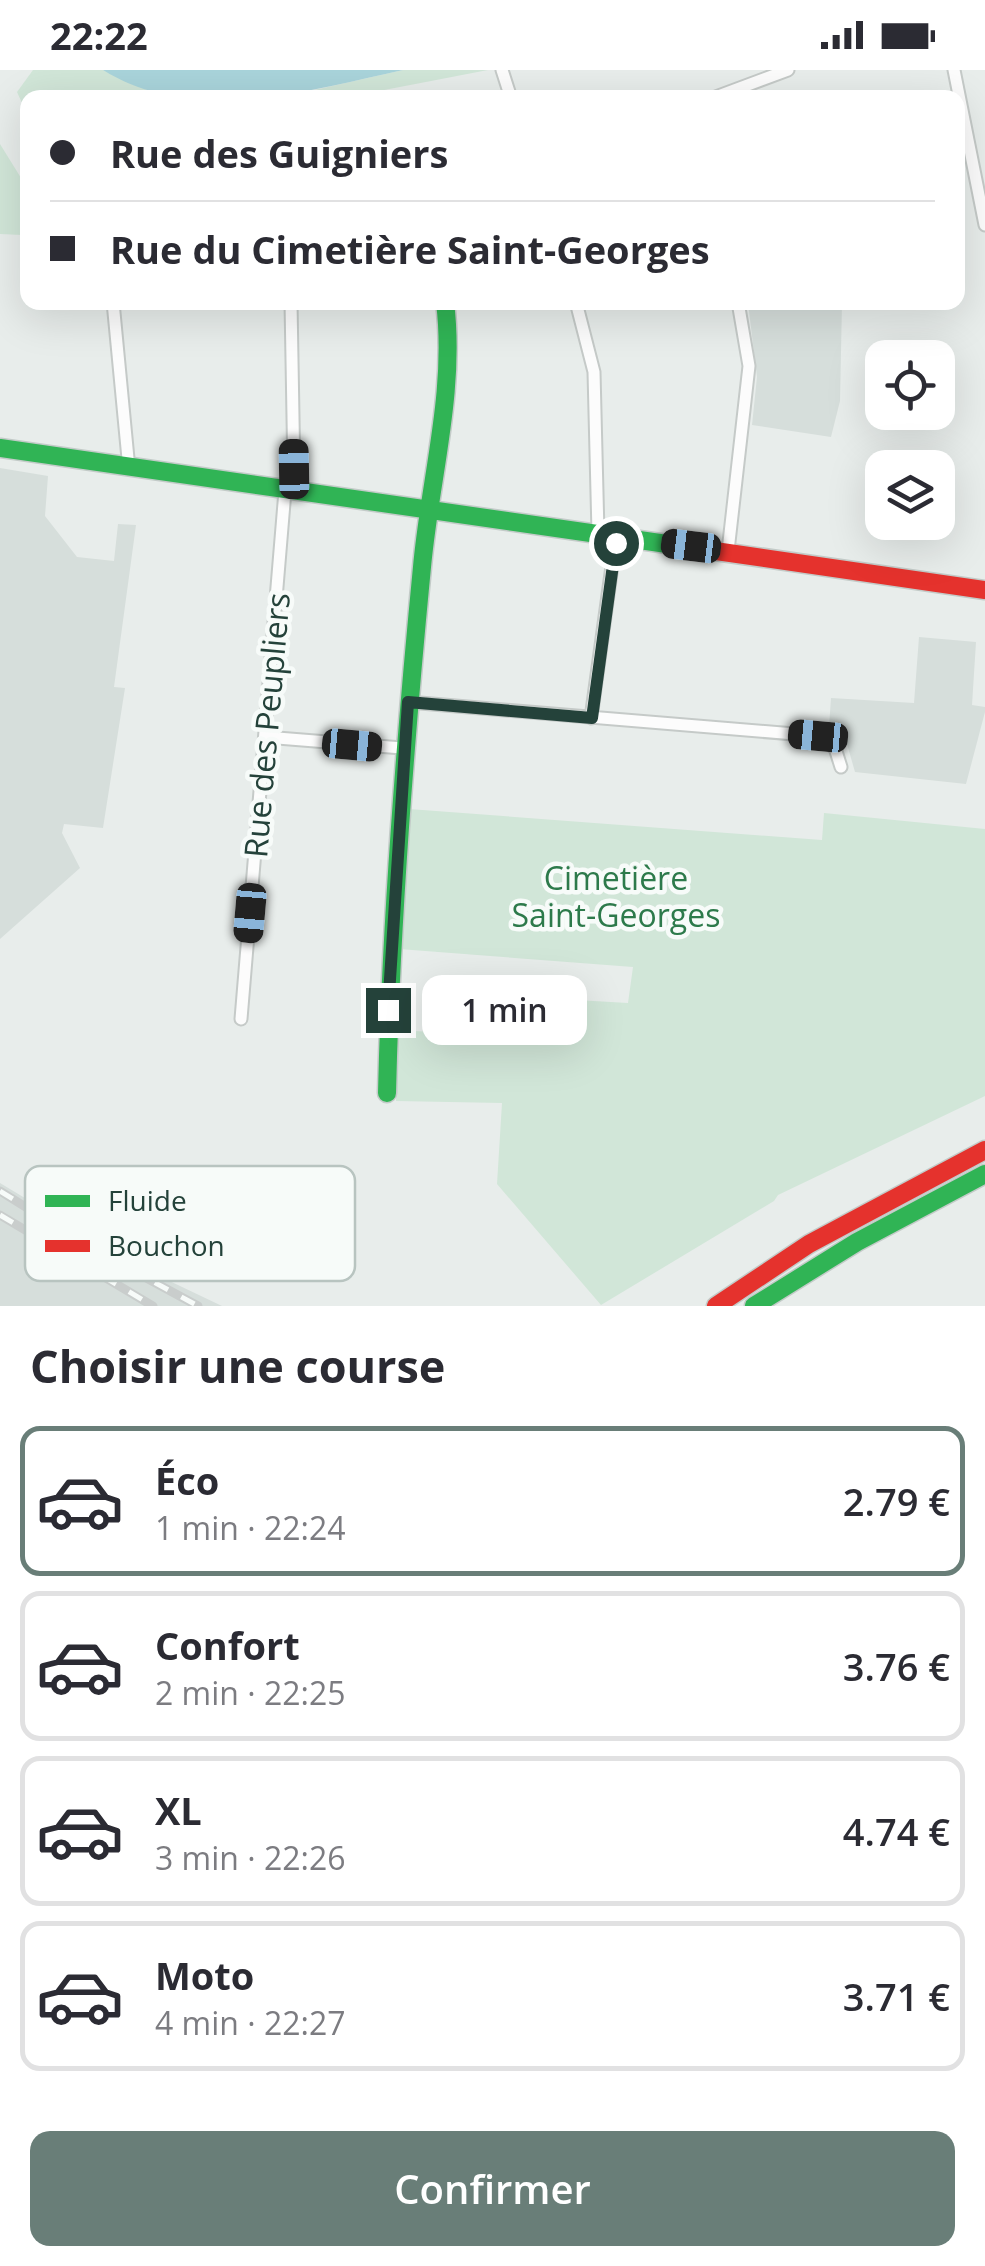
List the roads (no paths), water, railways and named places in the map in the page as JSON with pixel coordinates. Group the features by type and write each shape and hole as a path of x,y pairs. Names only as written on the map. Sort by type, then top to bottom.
{"main road":[{"path":"387,1093 389,960 402,748 428,510 453,344 447,310"},
{"path":"0,448 985,590"},
{"path":"922,1180 985,1136"},
{"path":"716,1306 809,1244 922,1180 985,1150"},
{"path":"754,1306 845,1250 985,1174"}],"street":[{"path":"734,90 788,70"},
{"path":"965,125 985,225"},
{"path":"114,310 128,469"},
{"name":"Rue des Peupliers","path":"241,1019 285,491 294,475 291,310"},
{"path":"578,310 594,372 607,535 592,718"},
{"path":"728,551 749,366 739,310"},
{"path":"408,702 818,736 834,748 841,767"},
{"path":"264,737 402,748"}],"water":[{"path":"103,70 403,70 312,90 137,87"}],"railway":[{"path":"0,1191 25,1207"},
{"path":"0,1215 25,1230"},
{"path":"111,1281 153,1306"},
{"path":"152,1281 198,1306"}],"park label":[{"name":"Cimetière Saint-Georges","path":"616,896"}]}
